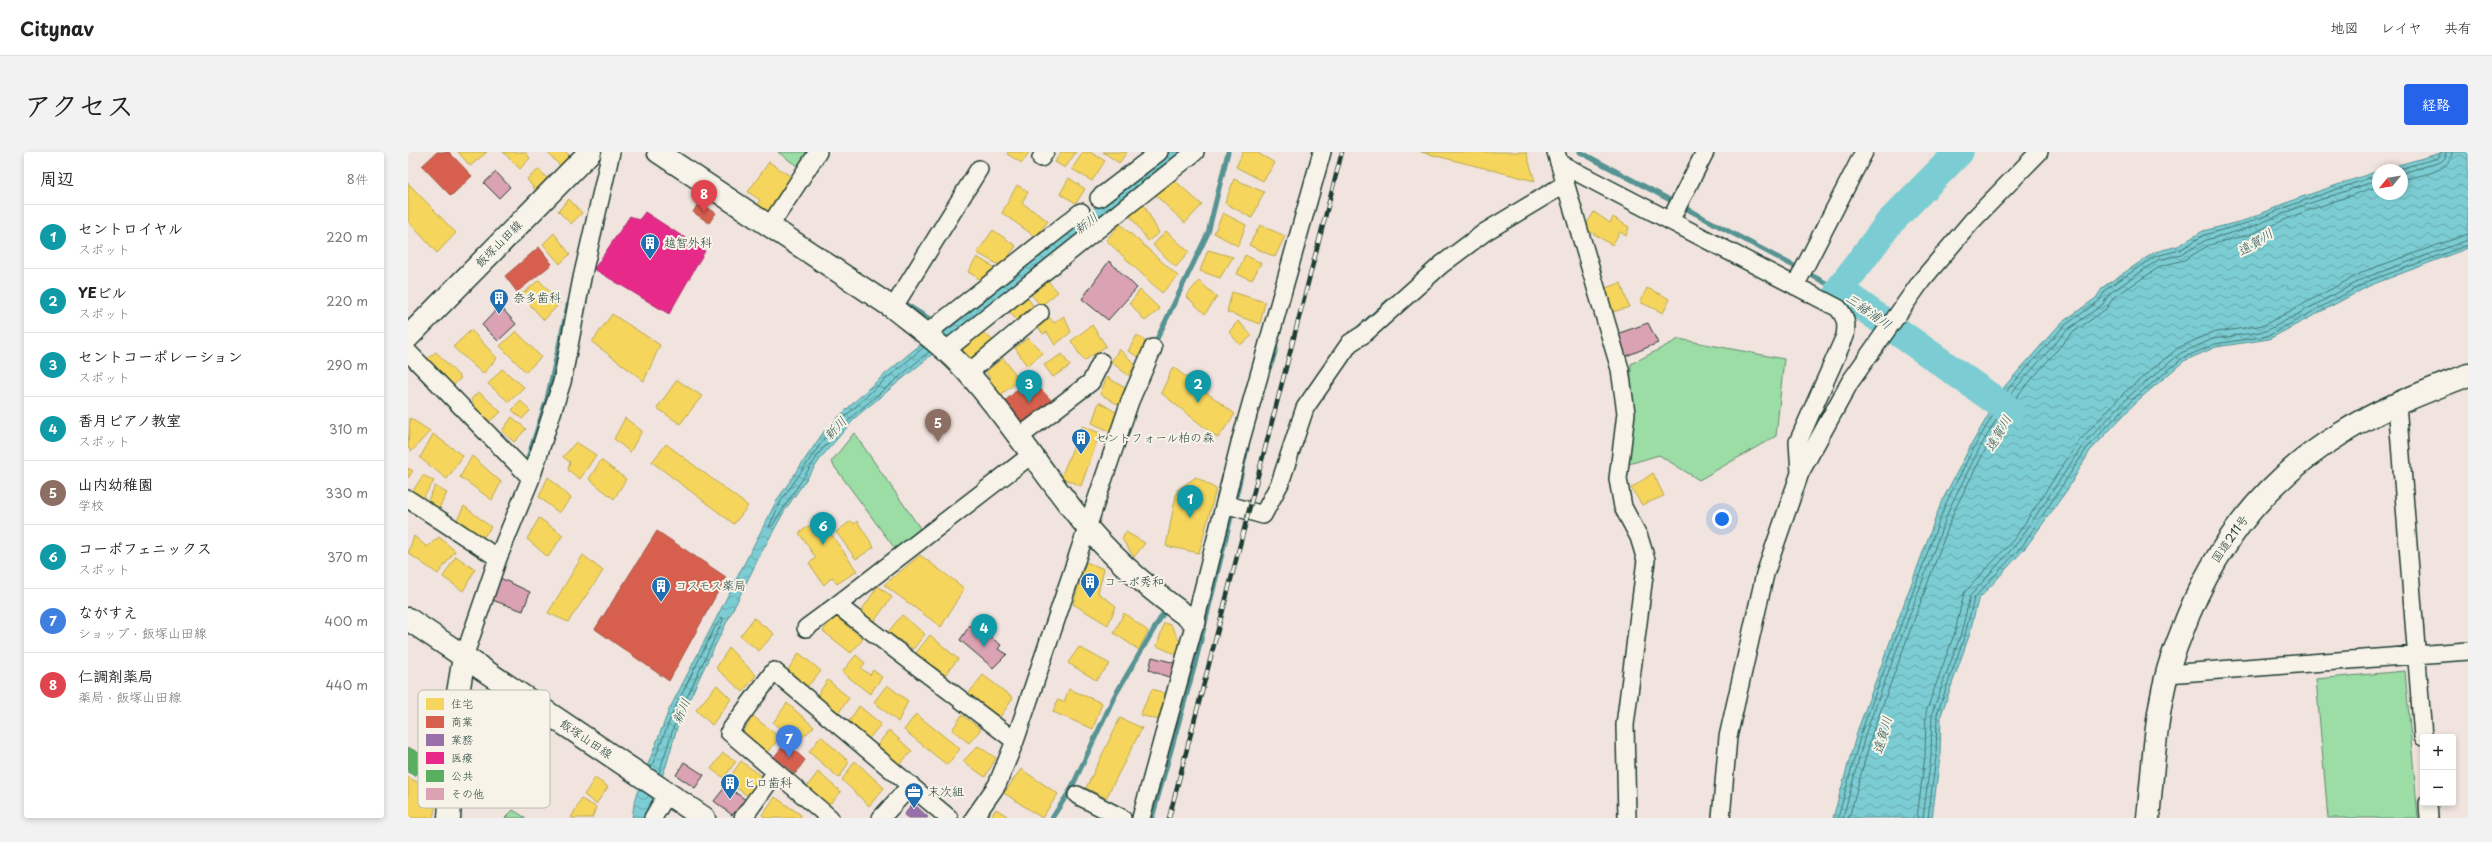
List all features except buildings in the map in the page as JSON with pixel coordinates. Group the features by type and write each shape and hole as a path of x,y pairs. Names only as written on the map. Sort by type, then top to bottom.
{"main road":[{"name":"飯塚山田線","path":"408,336 590,152"},
{"name":"国道211号","path":"2148,818 2155,749 2167,674 2192,605 2218,553 2241,520 2286,474 2309,455 2342,432 2397,404 2468,374"},
{"name":"飯塚山田線","path":"408,619 513,690"},
{"path":"458,690 464,657"},
{"name":"飯塚山田線","path":"550,715 704,818"},
{"path":"449,818 450,808"}],"street":[{"path":"464,657 492,554 562,382 582,278 611,152"},
{"path":"658,152 892,308 936,343 968,373 1087,527 1121,562 1169,604 1196,622"},
{"path":"769,227 818,152"},
{"path":"1099,198 1159,152"},
{"path":"936,343 1195,152"},
{"path":"1670,221 1705,152"},
{"path":"1795,286 1864,152"},
{"path":"1721,818 1728,737 1765,574 1800,473 1850,382 1922,280 1972,221 2039,152"},
{"path":"1141,818 1196,622 1231,506 1320,153"},
{"path":"1558,157 1670,221 1838,308 1847,324 1845,336 1798,442 1800,473"},
{"path":"1558,157 1620,369 1626,413 1618,479 1623,507 1639,537 1646,560 1625,725 1627,818"},
{"path":"892,308 979,169"},
{"path":"1231,506 1263,515 1280,482 1305,408 1350,343 1364,334 1441,265 1485,232 1565,184"},
{"path":"936,343 1081,212"},
{"path":"968,373 1040,313"},
{"path":"974,818 997,785 1014,741 1130,401 1153,348"},
{"path":"408,352 526,472"},
{"path":"1018,438 1091,382 1101,362"},
{"path":"2397,404 2423,734"},
{"path":"806,628 837,606 1031,455"},
{"path":"408,499 492,554"},
{"path":"837,606 1014,741"},
{"path":"2167,674 2468,651"},
{"path":"830,818 729,732 774,671 949,818"},
{"path":"743,818 776,772"},
{"path":"881,818 911,786"},
{"path":"653,818 656,787"},
{"path":"1077,795 1122,818"},
{"path":"2428,806 2429,818"}],"green space":[{"path":"778,152 808,152 797,166"},
{"path":"1679,339 1784,359 1776,436 1699,480 1659,455 1629,464 1631,364"},
{"path":"854,433 920,528 896,550 831,462"},
{"path":"2405,671 2418,818 2328,818 2316,679"},
{"path":"513,810 526,818 505,818"}],"water":[{"name":"新川","path":"1166,152 1190,152 934,353 857,416 823,455 785,510 760,555 702,672 678,724 666,766 646,818 632,818 635,798 669,710 777,500 825,430 869,388 910,353"},
{"name":"遠賀川","path":"2444,152 2468,152 2468,248 2371,285 2269,339 2216,347 2184,361 2136,402 2090,451 2067,490 2026,547 1978,600 1969,636 1941,715 1940,757 1932,818 1833,818 1858,729 1941,503 1970,447 2005,386 2061,323 2096,298 2103,287 2155,252 2178,246 2203,231 2246,220 2296,199 2372,173 2372,200 2408,200 2408,164 2402,164"}],"waterway":[{"path":"1154,345 1208,233 1228,152"},
{"path":"1580,152 1839,290"},
{"name":"三緒浦川","path":"1959,152 1889,223 1839,290 2010,411"},
{"path":"1353,333 1392,298"},
{"path":"900,301 931,320"},
{"path":"525,467 547,399 568,305"},
{"path":"1271,365 1276,348"},
{"path":"1235,502 1247,448"},
{"path":"1152,818 1195,664 1233,509"},
{"path":"1052,818 1071,789 1114,697 1167,607"}],"railway":[{"path":"1169,818 1342,152"}],"place":[{"name":"仁調剤薬局","path":"704,213"},
{"name":"越智外科","path":"650,260"},
{"name":"奈多歯科","path":"499,315"},
{"name":"セントコーポレーション","path":"1029,403"},
{"name":"YEビル","path":"1198,403"},
{"name":"山内幼稚園","path":"938,442"},
{"name":"セントフォール柏の森","path":"1081,455"},
{"name":"セントロイヤル","path":"1190,518"},
{"name":"コーポフェニックス","path":"823,545"},
{"name":"コーポ秀和","path":"1090,599"},
{"name":"コスモス薬局","path":"661,603"},
{"name":"香月ピアノ教室","path":"984,647"},
{"name":"ながすえ","path":"789,758"},
{"name":"ヒロ歯科","path":"730,800"},
{"name":"末次組","path":"914,809"}]}
